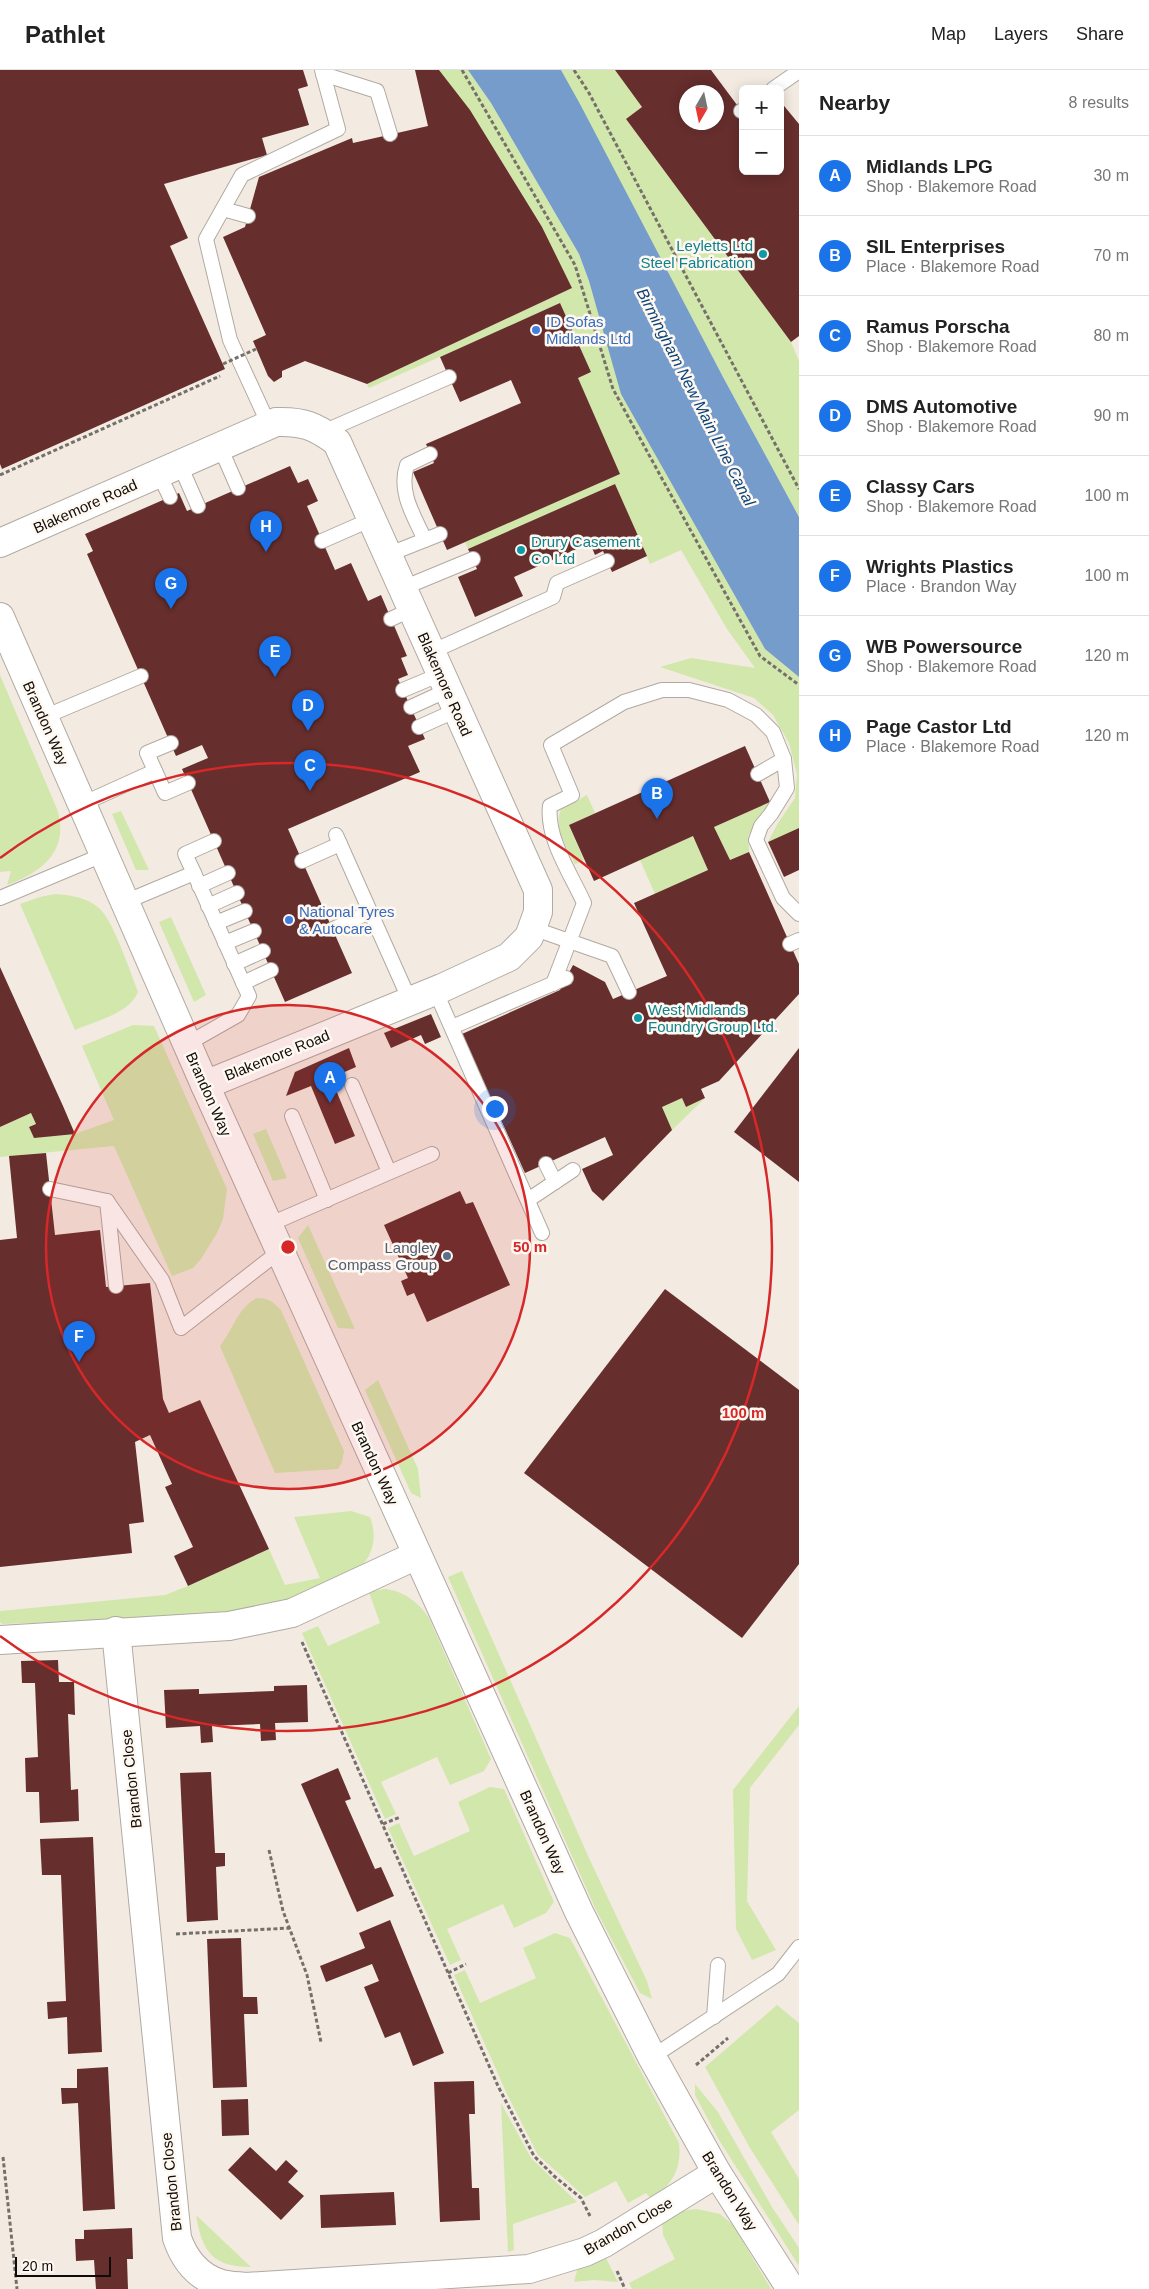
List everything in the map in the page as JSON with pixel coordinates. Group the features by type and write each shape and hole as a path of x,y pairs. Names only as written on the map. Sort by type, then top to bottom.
{"street":[{"name":"Blakemore Road","path":"0,544 169,479 220,447 276,422 296,422 323,432 337,442 388,555 402,606 444,682 538,890 538,912 529,937 509,957 410,1001 205,1085"},
{"name":"Brandon Way","path":"0,617 205,1085 579,1912 652,2056 717,2173 792,2289"},
{"path":"0,1640 116,1631 229,1626 292,1613 417,1554"},
{"name":"Brandon Close","path":"116,1631 177,2238 184,2256 198,2271 218,2283 246,2286 371,2284 529,2269 586,2252 717,2173"}],"lane":[{"path":"779,85 799,71"},
{"path":"322,72 378,91 390,134"},
{"path":"269,426 230,340 206,239 242,175 302,153 338,129 322,72"},
{"path":"222,209 248,216"},
{"path":"323,432 449,377"},
{"path":"220,447 238,488"},
{"path":"425,540 406,496 403,478 407,465 430,454"},
{"path":"169,479 198,506"},
{"path":"322,541 372,519"},
{"path":"388,555 440,534"},
{"path":"402,606 473,559"},
{"path":"411,707 553,597 556,583 607,561"},
{"path":"44,717 141,676"},
{"path":"403,690 444,682"},
{"path":"420,727 444,682"},
{"path":"553,984 584,903 551,832 550,806 572,795 551,745 624,702 662,690 689,690 728,700 756,715 773,732 784,759 787,788 761,826 756,840 772,890 799,914"},
{"path":"171,743 147,753 165,793 188,783"},
{"path":"758,774 784,759"},
{"path":"82,804 155,771"},
{"path":"302,861 338,839 410,1001"},
{"path":"187,1044 238,1015 249,996 185,854 214,841"},
{"path":"0,898 105,854"},
{"path":"125,902 194,873"},
{"path":"200,886 228,873"},
{"path":"208,906 238,894"},
{"path":"216,923 245,911"},
{"path":"332,929 370,912"},
{"path":"532,928 612,956 629,992"},
{"path":"225,943 254,931"},
{"path":"234,964 263,951"},
{"path":"243,983 271,970"},
{"path":"452,1027 566,978"},
{"path":"435,990 516,1163 528,1200 542,1233"},
{"path":"352,1085 389,1172"},
{"path":"292,1116 327,1200"},
{"path":"268,1225 432,1154"},
{"path":"546,1164 555,1182"},
{"path":"528,1200 573,1170"},
{"path":"50,1189 107,1201 162,1280 181,1328 280,1251"},
{"path":"107,1201 116,1286"},
{"path":"652,2056 778,1974 799,1947"},
{"path":"714,2017 718,1965"}],"path":[{"path":"462,70 575,265 613,389 660,475 760,656 799,686"},
{"path":"574,70 589,93 799,489"},
{"path":"223,364 256,349"},
{"path":"0,475 242,366"},
{"path":"292,1613 296,1629 497,2082 534,2156 554,2176 581,2198 592,2220"},
{"path":"383,1824 400,1817"},
{"path":"269,1850 283,1911 307,1975 321,2042"},
{"path":"170,1934 290,1928"},
{"path":"448,1973 466,1964"},
{"path":"3,2157 17,2289"}],"green space":[{"path":"439,70 468,70 491,103 579,254 589,281 622,394 765,649 799,677 799,828 768,842 795,798 797,774 789,743 773,715 754,698 660,667 691,658 755,668 727,629 681,550 650,564 615,484 468,549 465,542 578,378 591,372 560,304 369,388 367,384 572,288 511,176"},
{"path":"561,70 615,70 642,107 626,119 791,342 799,361 799,517 723,377"},
{"path":"0,675 57,809 60,824 60,836 50,858 32,873 7,885 11,871 0,872"},
{"path":"587,795 595,813 569,825 584,860 575,864 562,837 559,816 561,809"},
{"path":"770,802 748,836 749,852 730,860 714,827"},
{"path":"121,811 149,870 136,870 112,814"},
{"path":"693,836 708,870 655,894 640,860"},
{"path":"55,894 83,899 94,904 105,915 116,935 138,992 134,1000 111,1016 75,1030 20,904"},
{"path":"171,917 206,995 194,1002 159,922"},
{"path":"133,1025 154,1026 227,1189 223,1219 201,1259 193,1268 172,1276 114,1146 0,1157 0,1127 31,1113 36,1124 29,1127 34,1137 75,1134 114,1120 82,1046"},
{"path":"682,1098 686,1107 705,1098 672,1130 662,1107"},
{"path":"266,1129 287,1178 273,1181 253,1134"},
{"path":"308,1225 355,1329 338,1328 298,1238"},
{"path":"257,1298 270,1301 281,1310 344,1451 342,1462 338,1469 275,1473 220,1346 240,1313 250,1302"},
{"path":"378,1380 418,1469 421,1498 411,1493 365,1390"},
{"path":"351,1511 370,1517 374,1535 368,1558 353,1572 337,1581 296,1597 252,1610 210,1618 2,1624 0,1622 0,1611 165,1595 269,1549 285,1585 320,1578 294,1517"},
{"path":"462,1571 589,1858 647,1981 652,1999 640,1993 596,1910 448,1577"},
{"path":"384,1589 404,1594 420,1607 429,1618 491,1759 484,1771 450,1785 437,1757 381,1782 396,1814 385,1819 302,1633 318,1626 328,1646 380,1623 369,1592"},
{"path":"799,1706 799,1725 750,1788 747,1901 776,1950 752,1960 736,1929 733,1790"},
{"path":"490,1787 504,1789 554,1902 546,1913 514,1928 503,1904 447,1929 461,1960 450,1965 388,1828 399,1823 414,1856 470,1831 458,1802"},
{"path":"555,1933 570,1938 679,2143 679,2161 674,2175 665,2188 652,2200 646,2193 628,2203 616,2181 585,2197 538,2155 507,2094 454,1975 465,1970 480,2003 536,1978 523,1948"},
{"path":"777,2005 799,2023 799,2110 771,2132 799,2179 799,2225 750,2148 705,2067"},
{"path":"695,2084 718,2112 772,2207 799,2248 799,2266 719,2140 695,2095"},
{"path":"501,2103 531,2158 577,2202 513,2224 514,2250 508,2252"},
{"path":"697,2209 720,2214 733,2225 771,2289 632,2289 629,2283 675,2259 663,2235 662,2222 678,2213"},
{"path":"196,2215 251,2267 227,2264 211,2254 198,2228"},
{"path":"604,2254 618,2282 594,2280 574,2282 578,2267"}],"water":[{"name":"Birmingham New Main Line Canal","path":"468,70 561,70 580,104 723,377 799,517 799,677 765,649 621,394 589,281 579,254 491,103"}],"building":[{"path":"0,70 303,70 308,86 298,89 309,125 262,138 267,155 164,184 188,238 170,246 225,369 2,469 0,464"},
{"path":"415,70 439,70 470,110 542,227 572,288 367,384 305,361 282,371 282,377 274,382 268,376 253,341 266,335 223,237 245,227 259,177 352,138 353,143 428,126"},
{"name":"Leyletts Ltd Steel Fabrication","path":"615,70 711,70 722,85 679,85 679,130 724,130 724,87 739,108 739,175 784,175 784,106 799,124 799,336 791,342 626,119 642,107"},
{"path":"560,303 591,372 578,378 620,474 447,550 413,472 434,463 426,444 521,403 511,380 460,402 440,357"},
{"path":"290,466 298,483 308,479 318,501 307,506 335,570 351,563 368,601 381,595 407,656 401,658 408,675 398,679 425,739 408,746 420,772 288,829 352,973 285,1002 182,769 208,758 202,745 176,756 87,554 93,551 85,534 179,493 187,511"},
{"name":"Drury Casement Co Ltd","path":"615,484 647,556 612,572 603,551 595,555 590,543 514,577 523,596 475,617 458,577 477,569 468,549"},
{"name":"West Midlands Foundry Group Ltd.","path":"745,746 770,802 714,827 730,860 749,852 799,964 799,994 719,1081 701,1089 705,1098 686,1107 682,1098 662,1107 672,1130 603,1201 592,1191 582,1169 613,1155 605,1137 525,1173 462,1034 560,990 573,965 605,982 613,999 667,976 634,903 708,870 693,836 594,881 569,825"},
{"path":"799,828 799,870 784,877 768,842"},
{"path":"0,967 75,1134 34,1138 29,1127 36,1124 31,1113 0,1127"},
{"path":"431,1014 441,1037 425,1044 421,1035 391,1048 384,1033"},
{"path":"349,1048 356,1067 331,1078 355,1136 335,1144 311,1086 286,1096 295,1072"},
{"path":"799,1048 799,1182 734,1132"},
{"path":"46,1153 55,1235 100,1230 106,1287 150,1283 163,1399 169,1413 200,1400 269,1549 188,1586 174,1556 193,1547 165,1487 172,1484 150,1435 135,1442 144,1522 129,1524 132,1553 0,1567 0,1240 17,1238 9,1156"},
{"name":"Langley Compass Group","path":"460,1191 466,1204 473,1202 510,1285 427,1322 414,1293 407,1296 401,1281 408,1278 384,1225"},
{"path":"665,1289 799,1390 799,1564 742,1638 524,1473"},
{"path":"58,1660 59,1682 74,1682 75,1715 68,1714 71,1790 78,1789 79,1821 40,1823 39,1792 26,1792 25,1758 38,1757 35,1683 22,1683 21,1661"},
{"path":"307,1685 308,1722 275,1723 276,1740 261,1741 260,1724 212,1726 213,1742 201,1743 200,1726 166,1728 164,1690 199,1689 199,1694 274,1691 274,1686"},
{"path":"338,1768 351,1799 345,1801 375,1869 381,1867 394,1896 357,1912 301,1784"},
{"path":"211,1772 215,1853 225,1853 225,1866 216,1867 218,1920 187,1922 180,1773"},
{"path":"93,1837 102,2052 68,2054 67,2017 48,2019 47,2002 66,2001 61,1875 42,1875 40,1839"},
{"path":"390,1920 444,2053 413,2066 400,2032 385,2038 364,1987 379,1981 372,1964 326,1982 320,1966 365,1948 359,1933"},
{"path":"241,1938 243,1997 257,1997 258,2014 244,2014 247,2087 213,2088 207,1939"},
{"path":"108,2067 115,2209 83,2211 78,2103 62,2104 61,2088 77,2088 77,2069"},
{"path":"474,2081 475,2114 469,2114 472,2188 479,2188 480,2220 440,2222 434,2082"},
{"path":"248,2099 249,2135 222,2136 221,2100"},
{"path":"250,2147 276,2171 286,2160 298,2171 288,2182 304,2196 281,2220 228,2170"},
{"path":"394,2192 396,2225 321,2228 320,2195"},
{"path":"132,2228 133,2259 127,2259 128,2289 96,2289 94,2260 76,2261 75,2239 84,2239 84,2230"}],"place":[{"name":"Leyletts Ltd Steel Fabrication","path":"763,254"},
{"name":"ID Sofas Midlands Ltd","path":"536,330"},
{"name":"Drury Casement Co Ltd","path":"521,550"},
{"name":"Page Castor Ltd","path":"266,552"},
{"name":"WB Powersource","path":"171,609"},
{"name":"Classy Cars","path":"275,677"},
{"name":"DMS Automotive","path":"308,731"},
{"name":"Ramus Porscha","path":"310,791"},
{"name":"SIL Enterprises","path":"657,819"},
{"name":"National Tyres & Autocare","path":"289,920"},
{"name":"West Midlands Foundry Group Ltd.","path":"638,1018"},
{"name":"Midlands LPG","path":"330,1103"},
{"name":"Langley Compass Group","path":"447,1256"},
{"name":"Wrights Plastics","path":"79,1362"}]}
